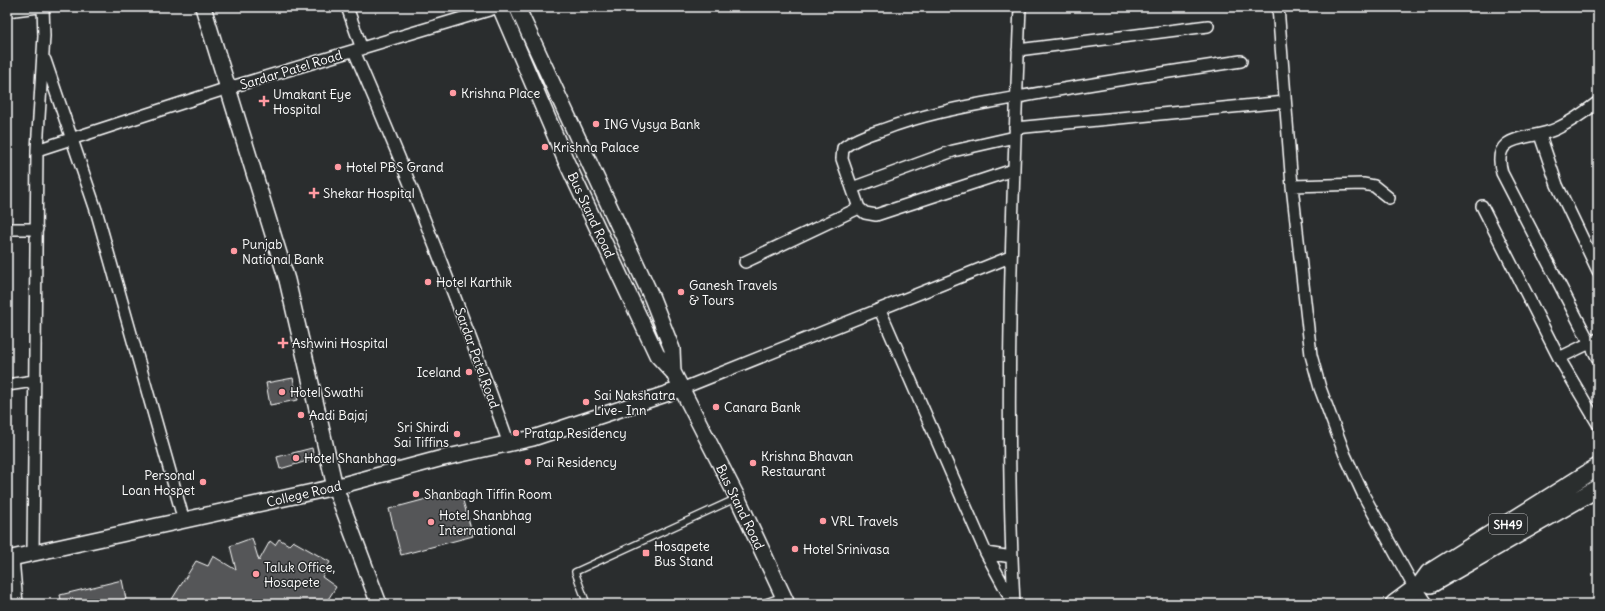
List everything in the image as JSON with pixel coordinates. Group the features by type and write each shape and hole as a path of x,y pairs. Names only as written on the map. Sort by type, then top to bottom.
{"main road":[{"name":"Sardar Patel Road","path":"204,7 287,280 335,487 379,604"},
{"name":"Bus Stand Road","path":"500,7 566,161 657,355 673,372 737,497 786,600"},
{"name":"Bus Stand Road","path":"515,7 652,298 672,349 673,372"},
{"name":"College Road","path":"10,558 335,487 439,459 533,438 598,418 681,389"},
{"name":"SH49","path":"1394,604 1418,586 1429,573 1598,467"},
{"name":"SH49","path":"1418,586 1433,584 1598,488"},
{"path":"1418,586 1425,604"}],"street":[{"path":"7,11 38,7"},
{"path":"33,553 37,150 43,56 43,7"},
{"name":"Sardar Patel Road","path":"348,7 358,50 474,344 509,444"},
{"name":"Sardar Patel Road","path":"228,88 500,7"},
{"path":"1013,604 1012,557 1009,521 1010,257 1021,7"},
{"path":"1278,7 1292,186 1311,355 1320,388 1345,455 1364,496 1418,586"},
{"path":"1018,50 1208,26"},
{"path":"43,56 96,210 184,521"},
{"path":"1013,170 876,215 870,214 859,208 842,159 843,148 848,144 908,120 959,108 1016,97 1241,61"},
{"path":"37,150 228,88"},
{"path":"852,188 953,151 1015,133 1285,102"},
{"path":"1598,102 1582,114 1556,129 1540,135 1517,138 1508,142 1500,153 1499,163 1502,173 1594,341 1598,359"},
{"path":"1540,135 1557,185 1598,270"},
{"path":"1292,186 1363,184 1374,186 1388,198"},
{"path":"1482,206 1560,358 1598,424"},
{"path":"745,262 859,208"},
{"path":"7,229 37,229"},
{"path":"681,389 1010,257"},
{"path":"880,310 986,553 1013,604"},
{"path":"1560,358 1594,341"},
{"path":"7,385 34,381"},
{"path":"986,553 1012,557"},
{"path":"10,558 17,604"}],"lane":[{"path":"587,604 575,572 737,497"},
{"path":"760,604 786,600"}],"building":[{"name":"Hotel Swathi","path":"293,378 298,400 270,405 266,383"},
{"name":"Hotel Shanbhag","path":"312,448 314,459 280,469 277,457"},
{"name":"Hotel Shanbhag International","path":"460,490 473,536 401,555 389,509"},
{"name":"Taluk Office, Hosapete","path":"252,538 259,561 270,541 275,545 279,539 289,545 293,541 330,562 322,577 336,587 325,604 169,604 196,561 208,566 213,556 236,570 230,546"},
{"path":"122,580 126,599 104,604 62,604 60,595"}],"place":[{"name":"Krishna Place","path":"453,93"},
{"name":"Umakant Eye Hospital","path":"264,101"},
{"name":"ING Vysya Bank","path":"596,124"},
{"name":"Krishna Palace","path":"545,147"},
{"name":"Hotel PBS Grand","path":"338,167"},
{"name":"Shekar Hospital","path":"314,193"},
{"name":"Punjab National Bank","path":"234,251"},
{"name":"Hotel Karthik","path":"428,282"},
{"name":"Ganesh Travels & Tours","path":"681,292"},
{"name":"Ashwini Hospital","path":"283,343"},
{"name":"Iceland","path":"469,372"},
{"name":"Hotel Swathi","path":"282,392"},
{"name":"Sai Nakshatra Live- Inn","path":"586,402"},
{"name":"Canara Bank","path":"716,407"},
{"name":"Aadi Bajaj","path":"301,415"},
{"name":"Pratap Residency","path":"516,433"},
{"name":"Sri Shirdi Sai Tiffins","path":"457,434"},
{"name":"Hotel Shanbhag","path":"296,458"},
{"name":"Pai Residency","path":"528,462"},
{"name":"Krishna Bhavan Restaurant","path":"753,463"},
{"name":"Personal Loan Hospet","path":"203,482"},
{"name":"Shanbagh Tiffin Room","path":"416,494"},
{"name":"VRL Travels","path":"823,521"},
{"name":"Hotel Shanbhag International","path":"431,522"},
{"name":"Hotel Srinivasa","path":"795,549"},
{"name":"Hosapete Bus Stand","path":"646,553"},
{"name":"Taluk Office, Hosapete","path":"256,574"}]}
